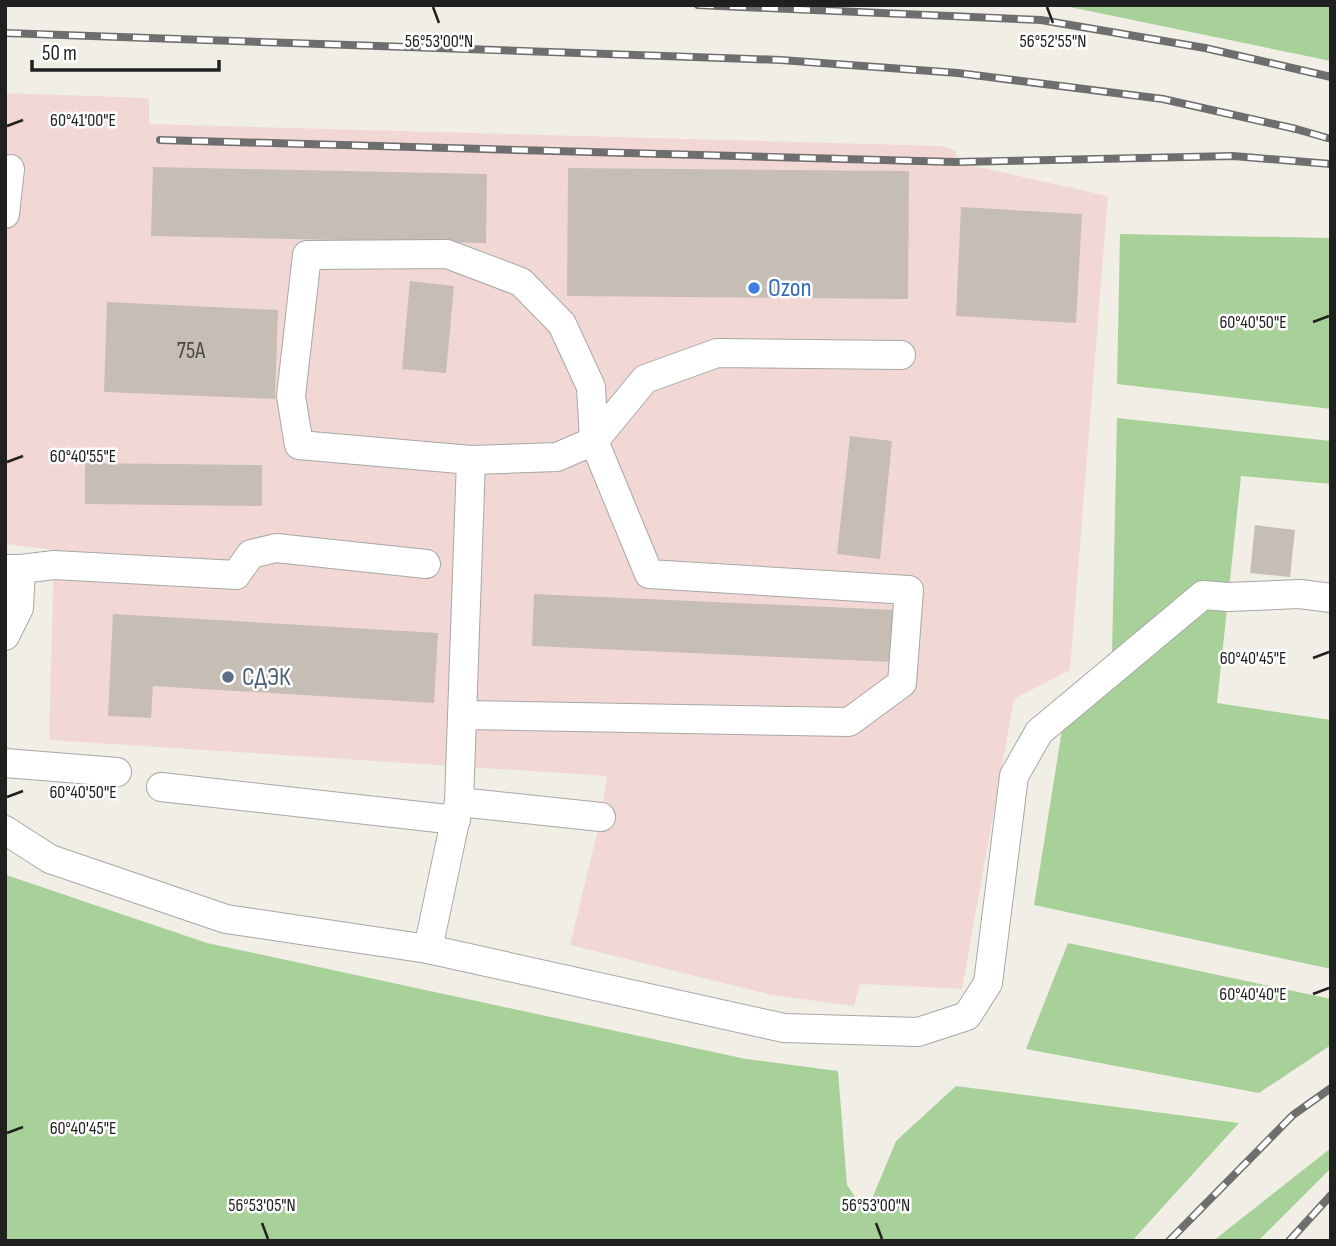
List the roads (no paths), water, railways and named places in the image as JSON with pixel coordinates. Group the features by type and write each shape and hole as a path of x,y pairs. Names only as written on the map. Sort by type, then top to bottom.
{"street":[{"path":"5,214 10,169"},
{"path":"463,715 849,722 902,683 909,590 649,574 594,441 592,387 562,324 521,282 447,254 307,255 291,396 299,445 471,460 557,457 594,441 645,379 717,354 901,355"},
{"path":"428,949 458,811 471,460"},
{"path":"5,636 19,608 13,569 54,565 236,575 251,554 276,548 426,565"},
{"path":"5,830 50,859 226,919 428,949 784,1028 918,1032 967,1016 988,983 1014,776 1039,732 1203,595 1228,597 1300,594 1331,598"},
{"path":"5,763 117,772"},
{"path":"161,787 458,811 601,817"}],"railway":[{"path":"698,5 1041,20 1205,48 1331,77"},
{"path":"5,33 781,60 958,73 1163,99 1331,139"},
{"path":"160,140 955,162 1233,156 1331,164"},
{"path":"1169,1241 1293,1115 1331,1088"},
{"path":"1289,1241 1331,1195"}],"place":[{"name":"Ozon","path":"754,288"},
{"name":"СДЭК","path":"228,677"}]}
